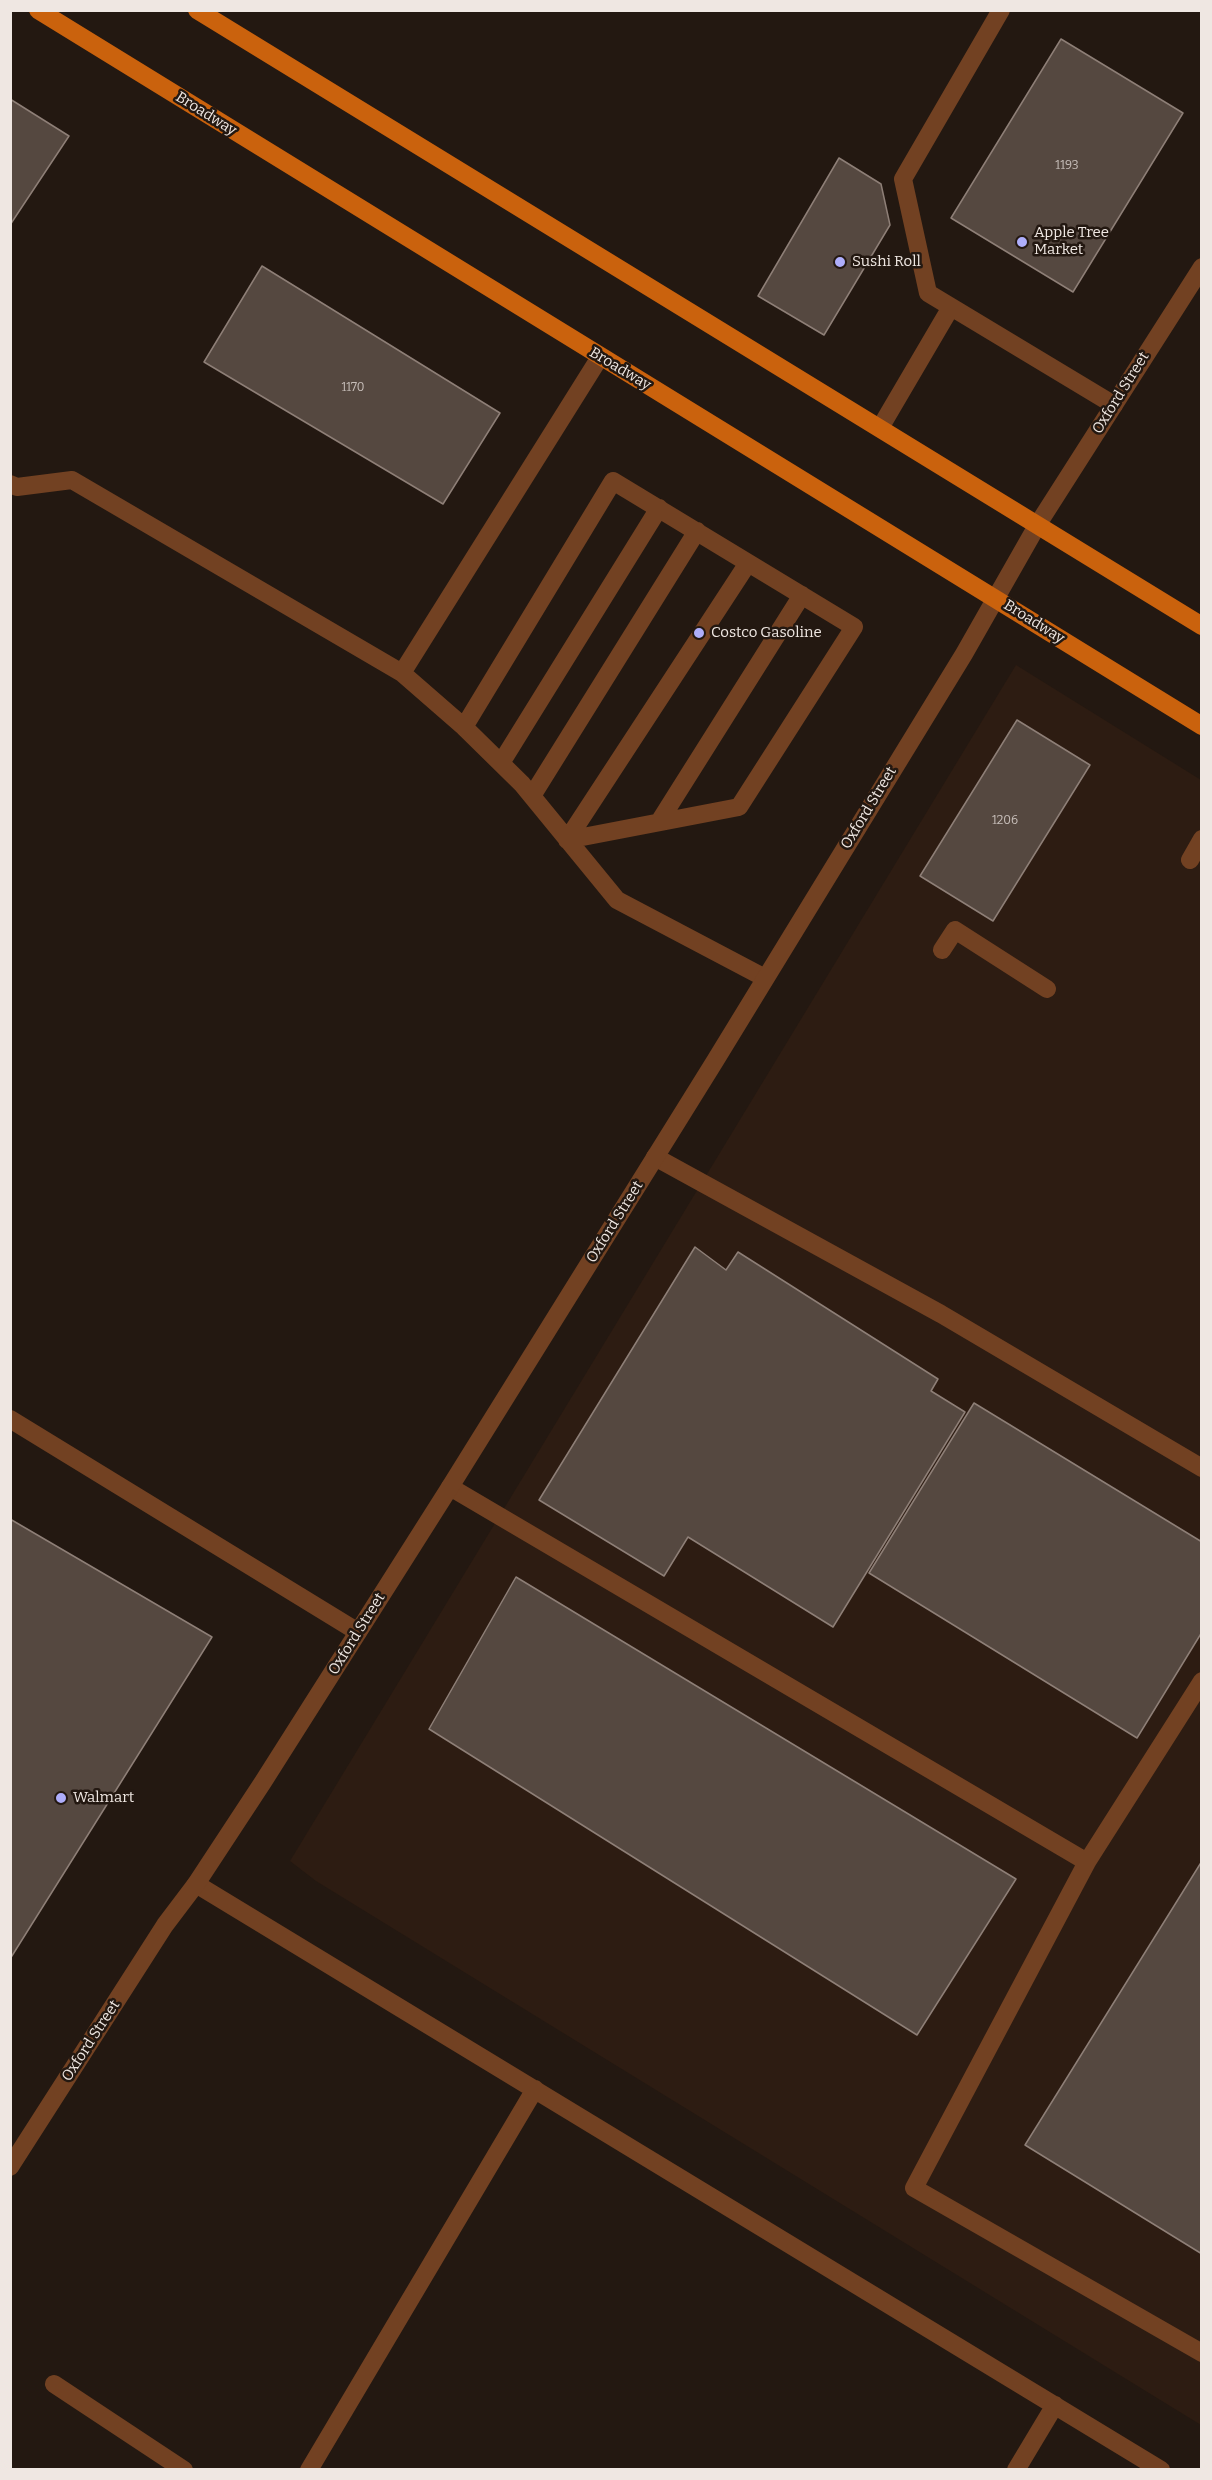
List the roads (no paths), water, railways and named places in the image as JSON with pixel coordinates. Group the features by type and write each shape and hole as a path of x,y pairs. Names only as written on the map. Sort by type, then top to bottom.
{"main road":[{"name":"Broadway","path":"38,10 1202,726"},
{"path":"196,10 1202,626"}],"street":[{"path":"1001,10 903,179 928,293 1113,405"},
{"name":"Oxford Street","path":"10,2167 165,1925 196,1884 450,1486 997,599 1038,524 1202,267"},
{"path":"880,428 951,307"},
{"path":"402,673 600,357"},
{"path":"10,484 17,487 72,480 402,673 501,763 532,796 617,900 765,978"},
{"path":"464,727 613,481 854,627 739,807 567,840"},
{"path":"501,763 659,508"},
{"path":"532,796 697,531"},
{"path":"567,840 748,562"},
{"path":"659,822 801,595"},
{"path":"1190,860 1202,839"},
{"path":"942,950 955,930 1047,989"},
{"path":"655,1157 941,1314 1202,1468"},
{"path":"10,1419 358,1632"},
{"path":"450,1486 1087,1862"},
{"path":"1202,1681 1087,1862 914,2188 1202,2353"},
{"path":"196,1884 1161,2469"},
{"path":"309,2469 535,2089"},
{"path":"54,2384 184,2469"},
{"path":"1016,2469 1055,2405"}],"place":[{"name":"Apple Tree Market","path":"1022,242"},
{"name":"Sushi Roll","path":"840,262"},
{"name":"Costco Gasoline","path":"699,633"},
{"name":"Walmart","path":"61,1798"}]}
